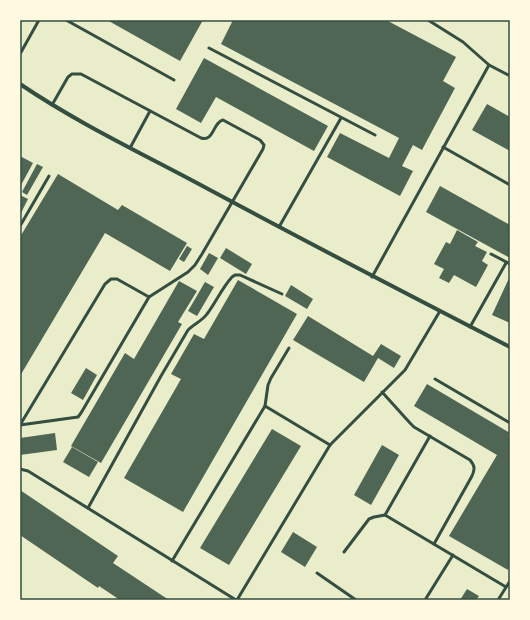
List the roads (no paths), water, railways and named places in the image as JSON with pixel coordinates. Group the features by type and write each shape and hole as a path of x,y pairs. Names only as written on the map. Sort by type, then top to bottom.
{"street":[{"path":"20,84 130,148 510,348"}],"lane":[{"path":"20,54 39,20"},
{"path":"66,20 174,80"},
{"path":"428,20 463,42 489,64 510,76"},
{"path":"209,48 375,136"},
{"path":"372,276 489,64"},
{"path":"20,424 78,417 149,296 188,272 195,265 264,149 263,142 224,120 218,123 208,138 201,138 81,74 76,73 68,77 52,104"},
{"path":"130,148 150,111"},
{"path":"279,227 341,118"},
{"path":"443,147 510,185"},
{"path":"20,226 49,176"},
{"path":"491,254 510,264"},
{"path":"470,327 506,263"},
{"path":"88,508 188,330 204,318 232,277 235,275 240,275 282,294"},
{"path":"20,424 105,284 111,279 117,279 149,296"},
{"path":"20,469 28,471 236,600 330,445 405,370 440,311"},
{"path":"172,561 264,406 268,386 289,348"},
{"path":"435,378 510,423"},
{"path":"382,392 410,423 470,460 474,465 472,476 434,544"},
{"path":"264,406 330,445"},
{"path":"385,515 430,436"},
{"path":"344,552 369,520 374,517 385,515 506,587"},
{"path":"425,600 453,555"},
{"path":"318,573 356,600"},
{"path":"498,600 510,581"}]}
